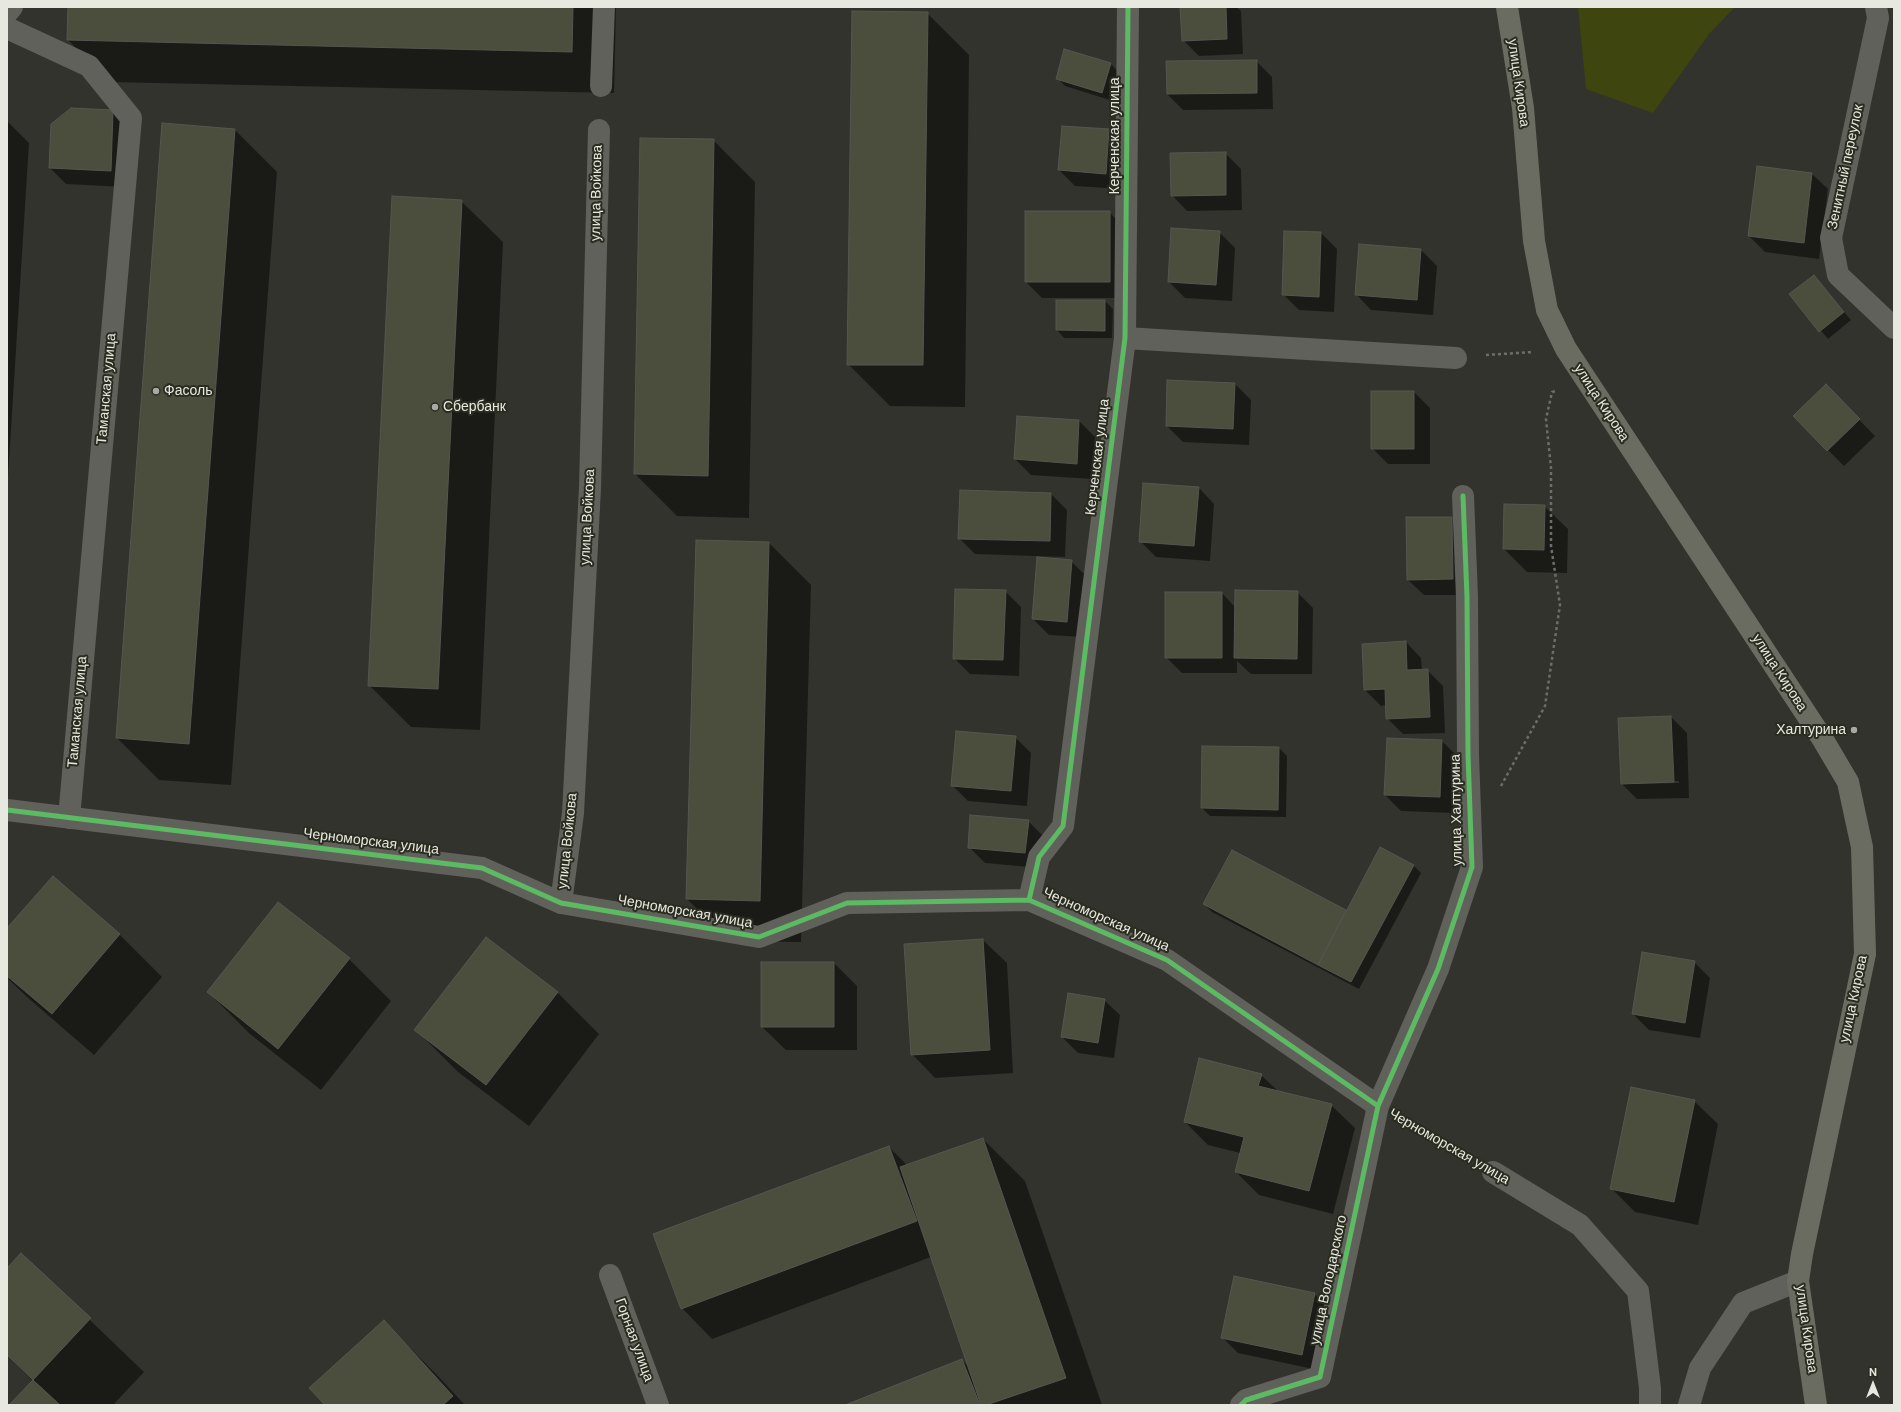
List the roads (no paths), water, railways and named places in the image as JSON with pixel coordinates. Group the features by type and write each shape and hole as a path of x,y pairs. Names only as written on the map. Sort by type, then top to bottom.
{"main road":[{"name":"улица Кирова","path":"1507,7 1523,108 1534,242 1547,310 1566,349 1587,382 1817,732 1848,782 1862,846 1865,954 1802,1254 1798,1281 1816,1405"}],"street":[{"path":"7,13 12,7"},
{"path":"601,86 604,7"},
{"name":"Керченская улица","path":"1029,900 1039,857 1063,826 1126,338 1128,7"},
{"name":"Зенитный переулок","path":"1876,7 1878,18 1831,238 1838,275 1894,328"},
{"name":"Таманская улица","path":"7,28 89,66 131,118 69,818"},
{"name":"улица Войкова","path":"561,904 573,813 590,488 599,130"},
{"path":"1126,338 1456,358"},
{"name":"улица Халтурина","path":"1378,1106 1438,969 1472,867 1468,755 1467,598 1463,496"},
{"name":"Черноморская улица","path":"7,810 482,868 561,904 759,937 847,903 1029,900 1167,960 1378,1106"},
{"name":"улица Володарского","path":"1241,1405 1246,1400 1320,1376 1378,1106"},
{"name":"Черноморская улица","path":"1493,1172 1580,1225 1638,1291 1650,1388 1650,1405"},
{"name":"Горная улица","path":"610,1275 658,1405"},
{"path":"1689,1405 1700,1368 1743,1303 1798,1281"}],"place":[{"name":"Фасоль","path":"156,391"},
{"name":"Сбербанк","path":"435,407"},
{"name":"Халтурина","path":"1854,730"}]}
